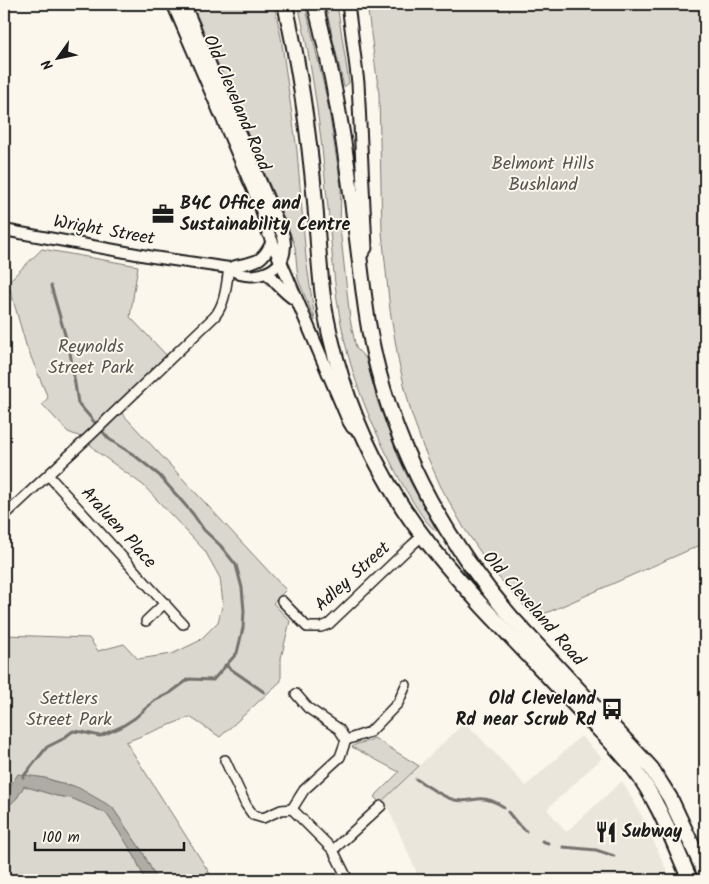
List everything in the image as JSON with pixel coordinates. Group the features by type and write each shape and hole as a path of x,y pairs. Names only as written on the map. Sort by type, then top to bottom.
{"highway":[{"name":"Old Cleveland Road","path":"285,4 296,54 307,127 325,311 340,374 362,434 384,476 422,536 475,598 634,769 654,799 690,880"},
{"name":"Old Cleveland Road","path":"315,4 344,141 369,330 384,390 396,426 415,471 442,522 466,560 502,607 651,768 670,798 705,873"}],"main road":[{"name":"Old Cleveland Road","path":"173,4 352,427 362,434"},
{"path":"184,4 283,235 285,252 281,261"},
{"name":"Old Cleveland Road","path":"348,4 358,83 366,248 359,258"},
{"path":"267,273 288,295 297,300"}],"street":[{"name":"Wright Street","path":"4,230 153,257 229,268 240,274 254,275 267,273"},
{"name":"Wright Street","path":"229,268 258,260 266,253 272,241"},
{"path":"267,273 274,269 281,261"},
{"path":"4,516 215,316 224,300 229,268"},
{"name":"Araluen Place","path":"48,475 183,624"},
{"name":"Adley Street","path":"282,601 307,627 321,627 329,624 422,536"},
{"path":"146,621 165,604"},
{"path":"346,740 370,732 398,703 406,685"},
{"path":"296,694 308,708 339,729 346,740"},
{"path":"292,809 304,790 340,757 346,740"},
{"path":"225,760 246,806 254,815 263,818 281,810 292,809"},
{"path":"333,850 381,806"},
{"path":"292,809 333,850 348,880"}],"shaded area":[{"path":"465,722 526,786 581,736 602,758 547,809 566,832 622,781 644,820 671,880 420,880 384,799"},
{"path":"18,774 45,778 71,785 112,807 142,851 157,880 145,880 135,857 106,813 71,798 57,796 24,786 17,798 4,811 6,795"}],"green space":[{"path":"192,4 274,4 281,37 297,151 306,258 315,321 298,279 295,247 290,232"},
{"path":"298,4 305,4 327,99 341,186 340,228 350,319 356,348 366,359 378,403 398,456 437,531 428,524 404,487 368,412 353,373 337,299 316,101"},
{"path":"325,4 337,4 349,83 344,87"},
{"name":"Belmont Hills Bushland","path":"367,4 705,4 705,543 535,618 494,572 464,528 441,487 423,447 411,412 399,364 390,310 382,232 379,94"},
{"name":"Settlers Street Park","path":"42,249 138,266 130,317 170,359 118,409 286,590 273,603 290,621 281,658 281,681 220,737 190,717 126,742 214,880 157,880 142,851 112,807 71,785 36,777 9,787 4,798 4,635 89,638 98,651 124,644 138,659 172,654 199,641 218,622 223,603 220,578 205,551 143,485 96,451 86,439 68,432 42,404 48,398 26,345 8,282"},
{"path":"374,738 419,766 380,803 374,797 399,772 352,747"},
{"path":"24,786 57,796 71,798 106,813 135,857 145,880 4,880 4,811 17,798"}],"waterway":[{"path":"23,777 47,747 73,731 100,736 121,727 135,718 154,701 170,693 189,679 213,680 237,653 243,628 244,611 242,588 236,565 220,545 204,530 193,514 159,475 134,455 109,439 78,403 70,352 51,286"},
{"path":"225,665 264,692"},
{"path":"416,779 450,799 461,801 485,799 504,807"},
{"path":"508,812 526,831"},
{"path":"542,841 548,843"},
{"path":"563,847 596,850 614,856"}],"place":[{"name":"B4C Office and Sustainability Centre","path":"163,214"},
{"name":"Old Cleveland Rd near Scrub Rd","path":"612,709"},
{"name":"Subway","path":"606,832"}],"park label":[{"name":"Reynolds Street Park","path":"91,357"}]}
